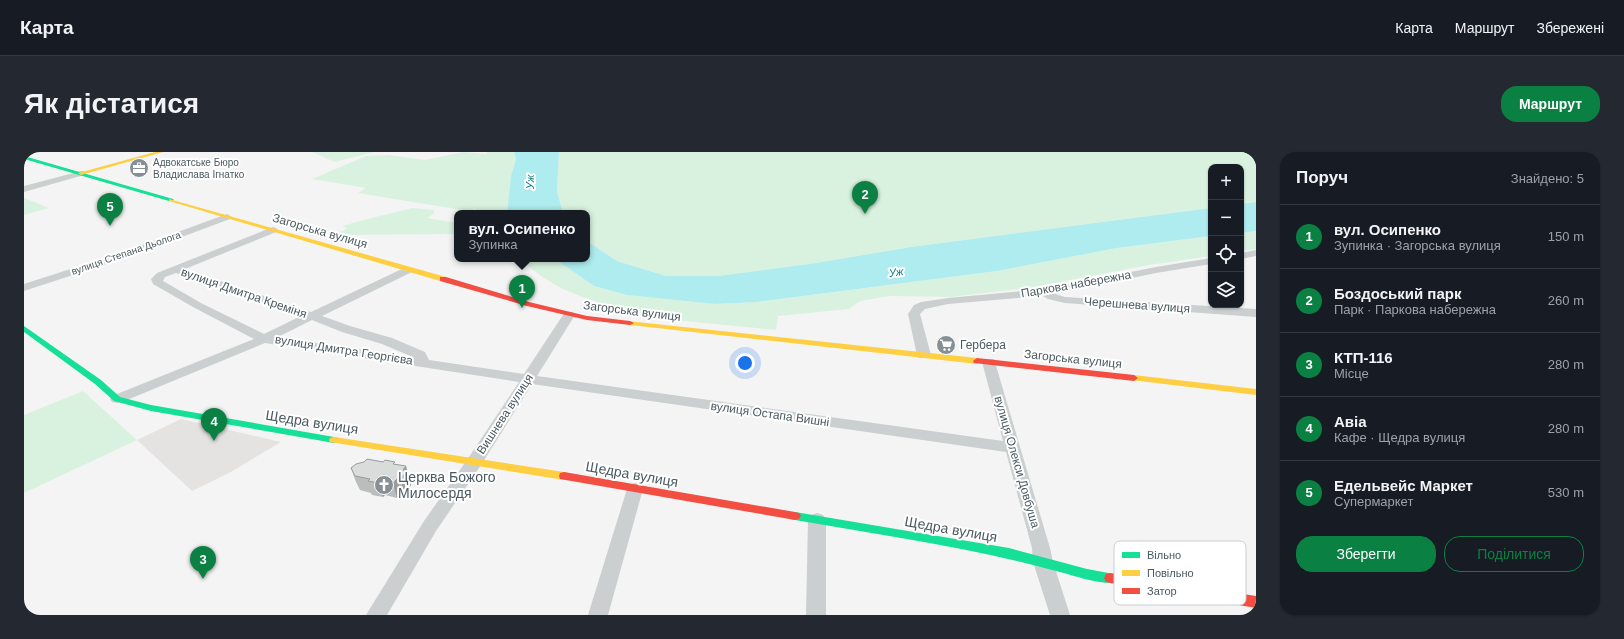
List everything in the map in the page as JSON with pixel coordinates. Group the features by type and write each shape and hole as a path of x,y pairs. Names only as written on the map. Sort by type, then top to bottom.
{"street":[{"path":"24,189 161,152"},
{"name":"Загорська вулиця","path":"24,157 408,270 569,315 677,329 1256,392"},
{"name":"вулиця Степана Дьолога","path":"24,288 127,254 227,217"},
{"name":"вулиця Дмитра Креміня","path":"264,338 197,305 157,282 157,279 161,275 273,230"},
{"path":"1244,255 1256,253"},
{"name":"Паркова набережна","path":"924,355 914,314 921,306 948,301 1044,292 1208,261"},
{"name":"вулиця Дмитра Креміня","path":"175,270 312,316"},
{"name":"вулиця Дмитра Георгієва","path":"118,399 264,338 408,270"},
{"name":"Черешнева вулиця","path":"1044,292 1052,298 1065,300 1256,313"},
{"name":"Вишнева вулиця","path":"376,615 430,526 475,461 569,315"},
{"name":"вулиця Дмитра Георгієва","path":"312,316 404,348 420,355 423,362"},
{"name":"Щедра вулиця","path":"24,328 98,382 118,399 158,410 313,437 475,461 1009,553 1087,574 1114,578"},
{"name":"вулиця Дмитра Георгієва","path":"264,338 528,379"},
{"name":"вулиця Олекси Довбуша","path":"989,362 1041,548 1043,562 1060,615"},
{"name":"вулиця Остапа Вишні","path":"528,379 1013,448"},
{"path":"598,615 635,488"},
{"path":"816,615 817,520"},
{"name":"Щедра вулиця","path":"1246,600 1256,602"}],"shaded area":[{"path":"181,419 281,442 229,473 192,491 137,440"}],"green space":[{"path":"312,152 374,152 335,162"},
{"path":"463,152 487,154 487,152 514,152 516,159 511,176 507,210 477,210 473,208 473,210 462,210 358,193 366,188 312,179 366,156 388,155 425,160"},
{"path":"559,152 1256,152 1256,202 1244,204 1244,164 1208,164 1208,208 911,247 816,263 718,276 666,276 617,261 590,243 590,210 562,210 557,191"},
{"path":"24,198 49,208 24,215"},
{"path":"413,208 434,210 434,213 427,218 454,222 454,234 337,235 337,232 343,231 347,228 342,226"},
{"path":"1256,231 1256,249 1244,251 1244,233"},
{"path":"1208,236 1208,256 1149,265 1034,287 951,297 890,296 860,301 849,309 778,316 776,330 632,316 563,289 546,279 523,262 559,262 594,286 627,295 715,304 756,302 997,271 1117,248"},
{"path":"83,391 137,440 24,493 24,415"}],"water":[{"name":"Уж","path":"514,152 559,152 557,191 562,210 507,210 511,176 516,159"},
{"path":"1256,202 1256,231 1244,233 1244,204"},
{"name":"Уж","path":"1208,208 1208,236 1117,248 997,271 756,302 715,304 627,295 594,286 559,262 590,262 590,243 617,261 666,276 718,276 816,263 911,247"}],"building":[{"path":"367,459 383,462 385,460 395,462 393,464 406,466 403,470 407,471 400,479 397,479 393,483 368,481 370,479 355,476 351,468"}],"traffic: fast":[{"path":"24,157 171,200"},
{"path":"24,328 98,382 117,399 151,408 334,440"},
{"path":"795,516 1009,553 1087,574 1110,578"}],"traffic: slow":[{"path":"81,173 161,152"},
{"path":"171,200 443,279"},
{"path":"630,323 977,361"},
{"path":"1134,378 1256,392"},
{"path":"334,440 564,476"}],"traffic: jam":[{"path":"443,279 527,304 587,318 630,323"},
{"path":"977,361 1134,378"},
{"path":"564,476 795,516"},
{"path":"1110,578 1114,579"},
{"path":"1246,600 1256,602"}],"place":[{"name":"Адвокатське Бюро Владислава Ігнатко","path":"139,168"},
{"name":"Боздоський парк","path":"865,214"},
{"name":"Едельвейс Маркет","path":"110,226"},
{"name":"вул. Осипенко","path":"522,308"},
{"name":"Гербера","path":"946,345"},
{"name":"Авіа","path":"214,441"},
{"name":"Церква Божого Милосердя","path":"384,485"},
{"name":"КТП-116","path":"203,579"}]}
